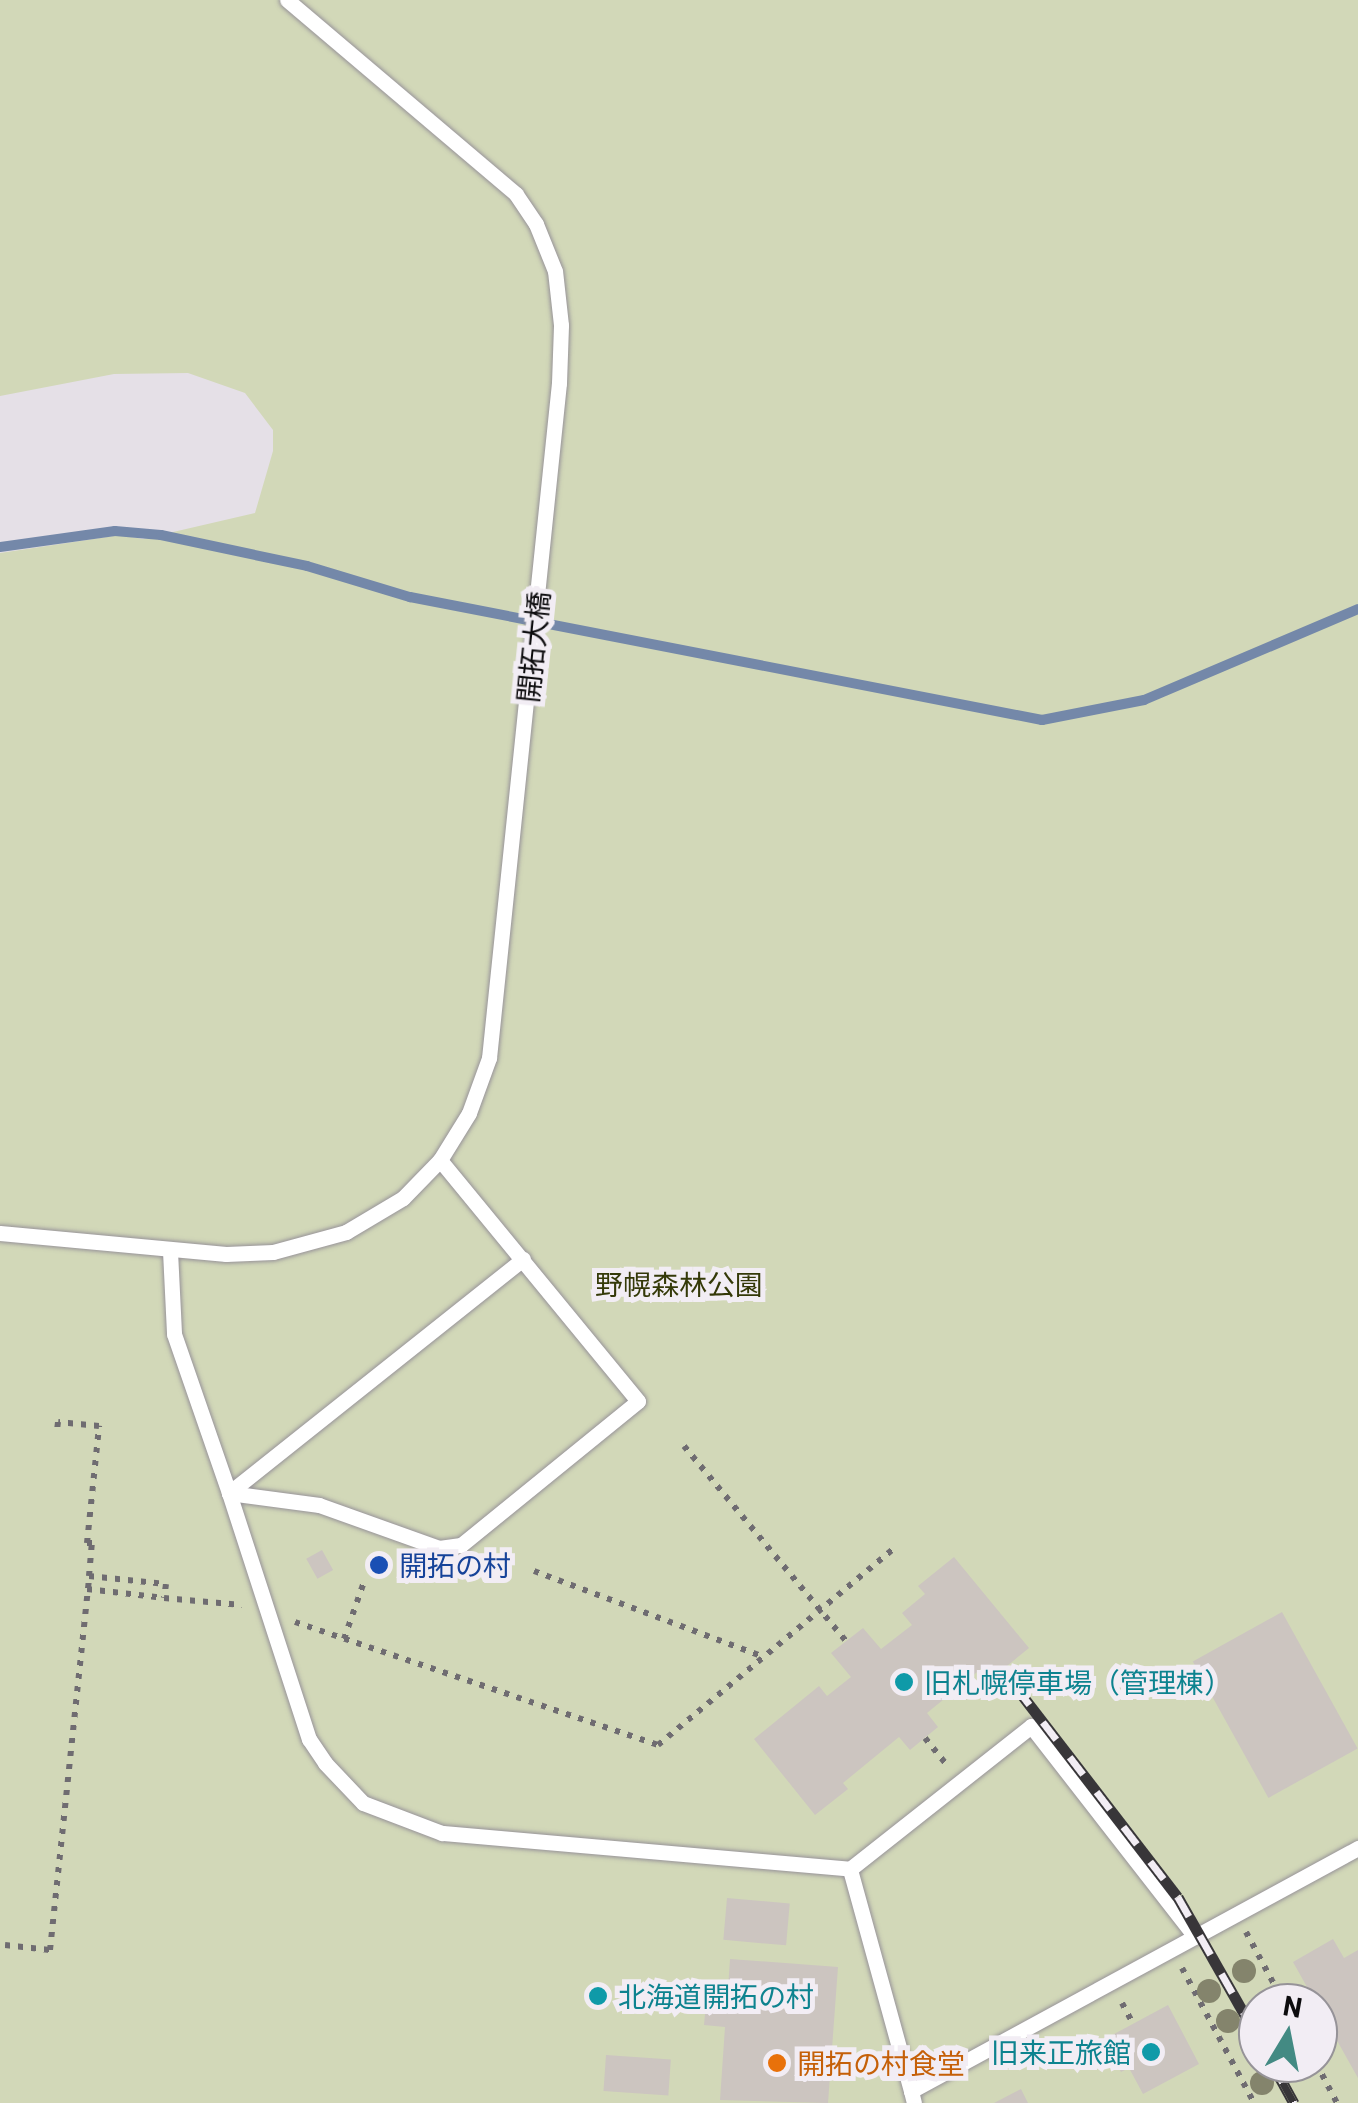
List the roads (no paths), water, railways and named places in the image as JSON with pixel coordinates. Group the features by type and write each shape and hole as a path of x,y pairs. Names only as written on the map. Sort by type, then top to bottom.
{"lane":[{"name":"開拓大橋","path":"0,1233 170,1251 274,1252 310,1244 381,1214 440,1160 469,1113 490,1058 559,383 561,326 555,271 536,224 516,194 288,0"},
{"path":"229,1493 319,1505 439,1548 461,1545 638,1401 440,1160"},
{"path":"170,1251 174,1334 310,1738 324,1763 363,1803 404,1822 468,1837 850,1868 1031,1726 1195,1937"},
{"path":"229,1493 523,1259"},
{"path":"850,1868 912,2097 1358,1848"}],"waterway":[{"path":"0,547 115,531 161,535 307,566 410,597 1042,720 1144,700 1358,609"}],"railway":[{"path":"1016,1687 1178,1897 1238,2003"},
{"path":"1283,2083 1294,2103"}],"place":[{"name":"開拓の村","path":"379,1565"},
{"name":"旧札幌停車場（管理棟）","path":"904,1682"},
{"name":"北海道開拓の村","path":"598,1996"},
{"name":"旧来正旅館","path":"1151,2052"},
{"name":"開拓の村食堂","path":"777,2063"}],"park label":[{"name":"野幌森林公園","path":"679,1284"}]}
